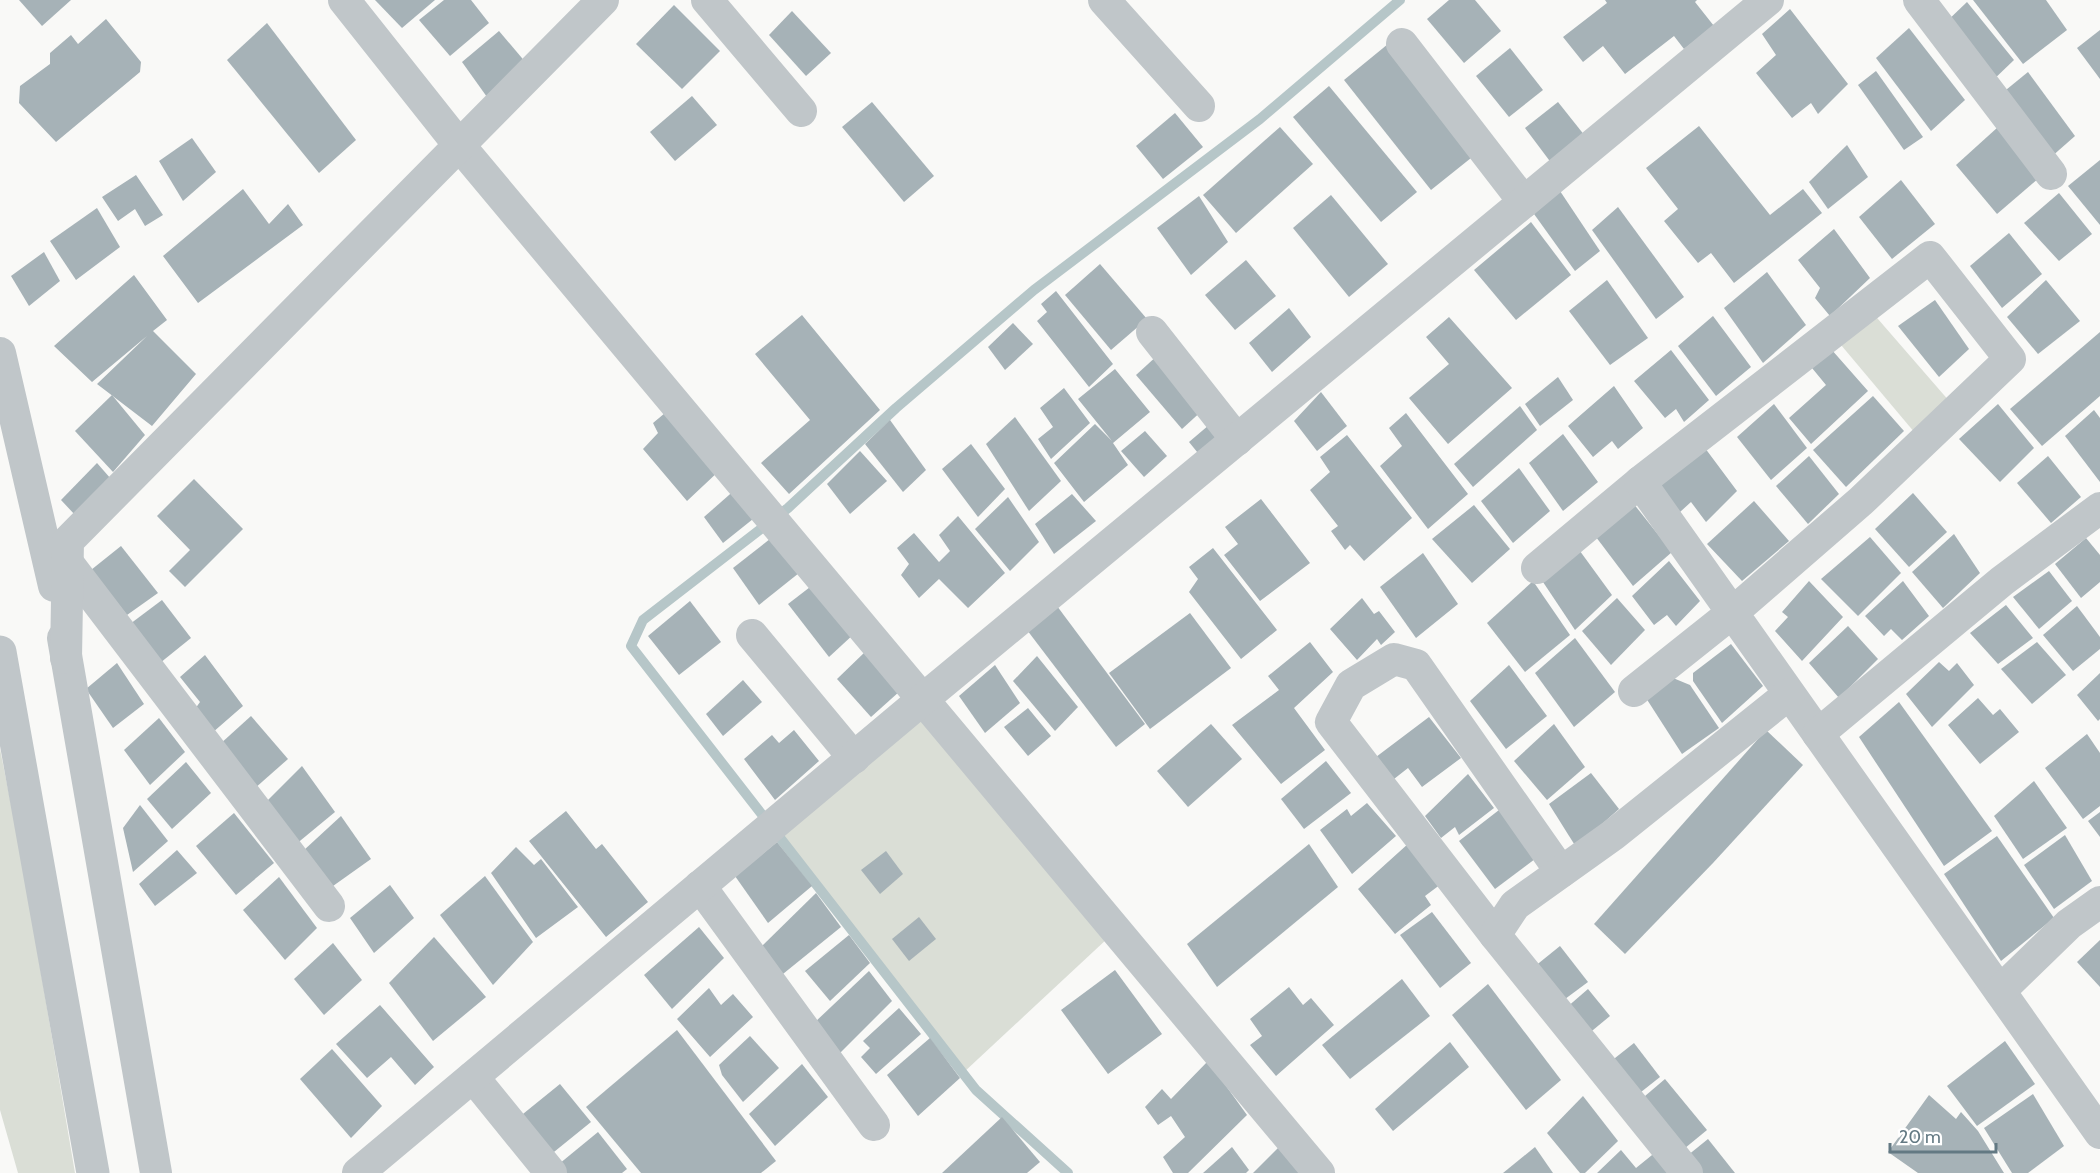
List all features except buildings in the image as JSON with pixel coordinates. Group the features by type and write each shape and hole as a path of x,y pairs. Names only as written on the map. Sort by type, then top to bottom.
{"street":[{"path":"344,0 459,145 1319,1173"},
{"path":"66,658 68,541 603,0"},
{"path":"707,0 801,111"},
{"path":"1104,0 1198,106"},
{"path":"358,1173 922,700 1768,0"},
{"path":"1919,0 2051,174"},
{"path":"1402,44 1524,202"},
{"path":"1537,568 1640,482 1930,257 2010,359 1861,501 1732,613 1634,691"},
{"path":"1152,332 1237,440"},
{"path":"0,353 50,561 156,1173"},
{"path":"1640,482 2100,1133"},
{"path":"1818,734 2002,581 2100,508"},
{"path":"67,562 329,906"},
{"path":"752,635 854,758"},
{"path":"0,652 93,1173"},
{"path":"1562,872 1416,665 1394,659 1351,685 1331,722 1495,935 1687,1173"},
{"path":"1495,935 1515,904 1613,835 1789,694"},
{"path":"700,886 874,1125"},
{"path":"2000,991 2069,924 2100,902"},
{"path":"473,1077 551,1173"}],"shaded area":[{"path":"1871,311 1950,402 1915,433 1836,339"},
{"path":"919,715 1108,938 963,1073 779,834"},
{"path":"0,749 20,849 75,1173 18,1173 0,1110"}],"waterway":[{"path":"1068,1173 976,1090 631,646 643,620 788,508 896,408 1034,290 1260,119 1400,0"}]}
